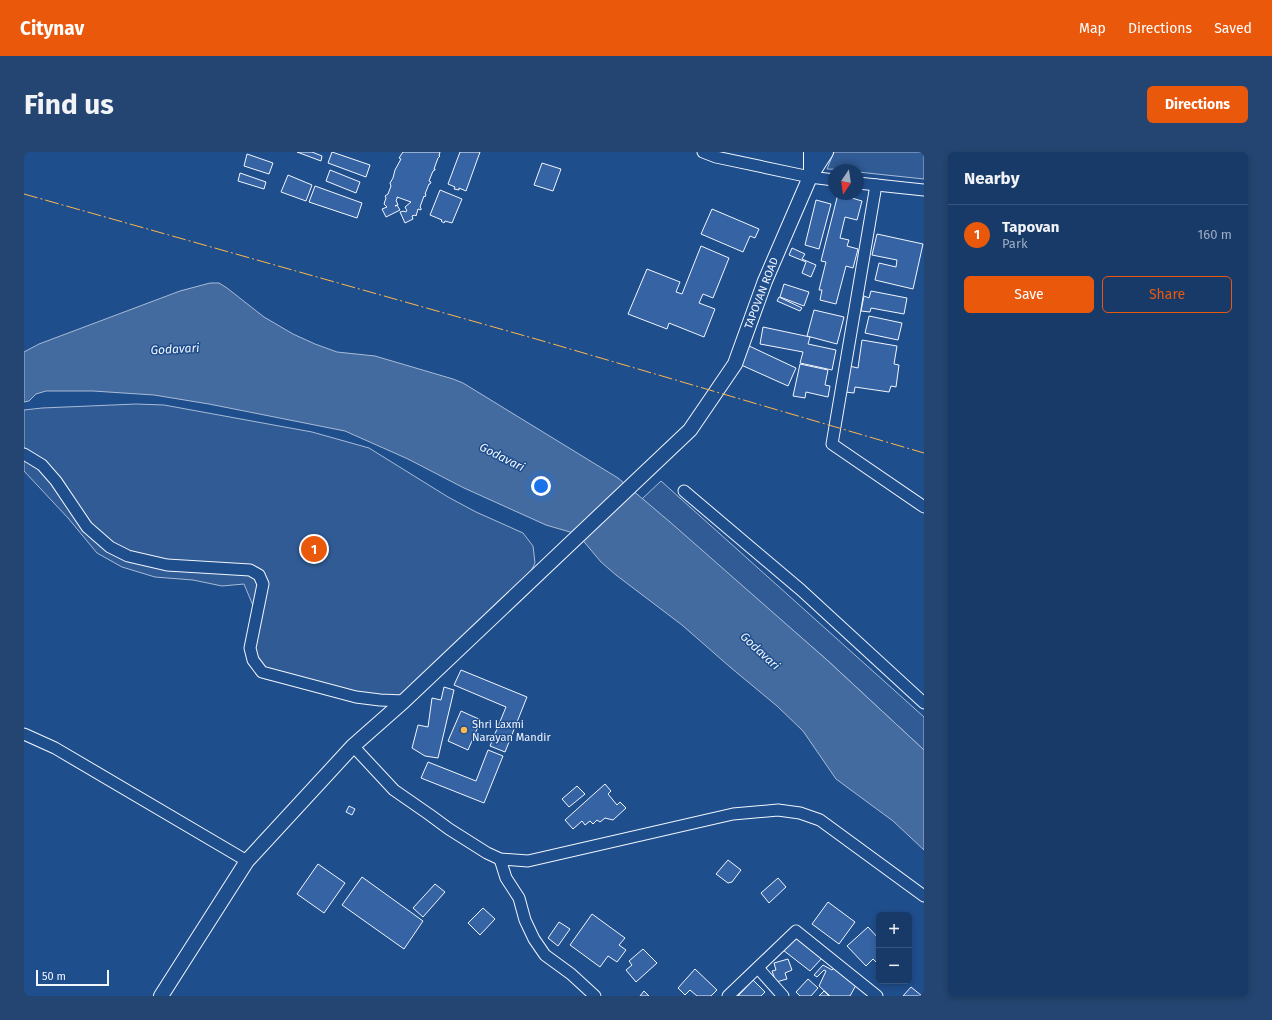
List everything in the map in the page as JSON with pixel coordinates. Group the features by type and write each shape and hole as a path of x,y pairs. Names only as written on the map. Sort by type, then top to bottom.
{"main road":[{"path":"810,177 811,152"},
{"name":"TAPOVAN ROAD","path":"160,996 248,861 353,746 404,701 690,430 735,364 765,281 810,177 826,152"}],"street":[{"path":"703,152 716,157 810,177 828,179"},
{"path":"864,183 924,190"},
{"path":"876,185 832,444 924,507"},
{"path":"24,454 42,465 56,481 87,527 110,547 128,556 167,565 250,570 259,575 263,584 250,648 253,660 262,672 356,698 404,701"},
{"path":"684,491 801,590 924,703"},
{"path":"24,734 55,748 248,861"},
{"path":"353,746 394,790 430,814 449,829 500,859 528,861 733,814 778,810 800,813 820,820 924,896"},
{"path":"500,859 506,878 519,898 534,939 545,955 572,974 595,996"},
{"path":"728,996 796,931 877,996"},
{"path":"758,968 783,996"}],"shaded area":[{"path":"834,152 924,152 924,179 864,173 864,164 829,164"},
{"path":"136,404 164,405 312,432 369,448 448,497 476,512 523,533 533,546 535,563 527,579 409,694 386,697 299,686 265,679 254,670 250,661 259,620 244,584 222,586 193,580 155,577 122,567 97,553 68,518 24,471 24,410"},
{"path":"661,481 924,717 924,750 827,660 642,499"}],"water":[{"name":"Godavari","path":"210,283 219,283 264,317 293,334 315,344 337,352 375,356 463,383 618,478 827,660 924,750 924,850 893,821 836,779 803,731 777,706 682,625 616,575 601,562 580,537 570,532 546,525 464,488 408,459 345,431 209,404 154,395 93,391 46,391 36,394 29,401 24,402 24,352 39,344 180,291"}],"building":[{"path":"297,152 312,152 322,156 321,161"},
{"path":"332,152 370,165 366,177 328,163"},
{"path":"403,152 440,152 440,156 434,169 435,170 433,171 429,181 431,182 420,207 421,210 418,209 416,216 412,216 413,219 405,223 400,212 407,211 405,207 411,202 397,197 397,205 400,210 386,217 382,209 387,207 384,204 386,198 385,196 388,194 391,186 390,183 401,159 399,158"},
{"path":"460,152 480,152 466,191 459,188 459,190 454,189 455,187 448,184"},
{"path":"247,154 273,163 269,174 244,166"},
{"path":"542,163 561,169 553,191 534,185"},
{"path":"330,170 360,182 356,193 326,181"},
{"path":"240,173 266,182 264,189 238,181"},
{"path":"288,175 312,185 306,201 281,192"},
{"path":"315,186 362,203 357,218 309,202"},
{"path":"440,190 462,199 452,223 445,221 444,223 441,221 442,220 430,215"},
{"path":"816,200 831,204 819,249 805,245"},
{"path":"836,200 862,201 857,220 845,217 840,238 849,240 847,246 858,249 853,268 846,266 836,304 820,300 822,290 819,290 826,262 821,261"},
{"path":"712,209 759,229 755,238 750,236 743,252 701,234"},
{"path":"877,234 923,244 913,289 875,280 879,263 896,267 897,260 872,255"},
{"path":"701,246 729,258 713,298 703,294 699,303 715,309 704,337 669,323 667,329 628,314 647,269 680,282 676,292 682,294"},
{"path":"792,248 805,254 802,259 816,265 811,277 802,273 806,262 789,255"},
{"path":"784,284 809,292 804,306 780,297"},
{"path":"871,291 907,298 904,314 871,308 870,312 861,311 864,296 869,298"},
{"path":"779,297 802,308 800,311 777,301"},
{"path":"814,310 844,317 837,344 807,336"},
{"path":"869,316 902,323 898,340 865,333"},
{"path":"763,327 810,337 808,344 836,350 832,370 800,363 803,352 760,344"},
{"path":"862,340 897,346 894,364 899,365 896,387 891,386 889,392 855,387 854,393 845,392 849,366 858,368"},
{"path":"747,345 796,368 788,386 739,364"},
{"path":"800,364 828,370 825,385 830,386 828,397 806,392 805,398 793,396"},
{"path":"461,670 527,697 505,752 490,746 506,707 454,685"},
{"path":"444,687 454,690 438,758 425,756 412,748 418,725 428,727 432,698 441,700"},
{"name":"Shri Laxmi Narayan Mandir","path":"461,711 481,720 468,750 448,741"},
{"path":"488,750 503,756 484,803 421,778 428,762 476,781"},
{"path":"605,784 611,791 608,794 617,805 620,802 626,808 613,820 605,818 600,822 597,820 593,824 590,821 585,825 582,821 573,829 565,820"},
{"path":"577,786 585,794 569,807 562,799"},
{"path":"349,806 355,809 352,815 346,812"},
{"path":"728,860 741,870 732,882 728,883 716,874"},
{"path":"318,864 345,883 324,913 297,894"},
{"path":"362,877 423,921 404,949 342,905"},
{"path":"778,878 786,887 769,903 761,893"},
{"path":"435,884 445,892 423,917 413,908"},
{"path":"828,902 855,922 839,944 812,924"},
{"path":"483,908 495,919 480,935 468,923"},
{"path":"592,914 625,938 619,945 626,950 617,962 608,956 600,967 570,945"},
{"path":"559,922 570,929 558,946 548,938"},
{"path":"868,927 876,936 876,962 873,959 866,966 847,946"},
{"path":"793,936 823,957 810,971 783,950"},
{"path":"643,949 657,963 636,982 626,970 632,965 629,961"},
{"path":"788,959 792,970 785,973 787,979 776,982 772,971 776,970 774,963"},
{"path":"823,965 832,970 836,966 856,985 850,996 830,996 819,986 826,971 824,970 817,977 814,975"},
{"path":"695,969 717,990 711,996 697,996 690,990 685,995 678,988"},
{"path":"808,979 818,988 811,996 800,996 796,992"},
{"path":"753,980 765,992 761,996 738,996"},
{"path":"911,987 922,996 903,996"},
{"path":"644,991 649,996 640,996"},
{"path":"824,991 829,996 819,996"}],"power":[{"path":"24,194 536,339 924,453"}],"place":[{"name":"Tapovan","path":"314,549"},
{"name":"Shri Laxmi Narayan Mandir","path":"464,730"}]}
